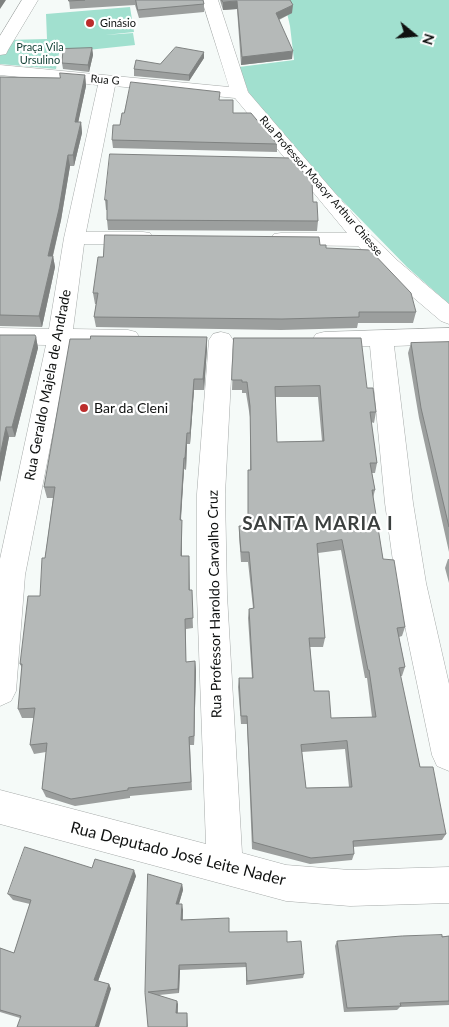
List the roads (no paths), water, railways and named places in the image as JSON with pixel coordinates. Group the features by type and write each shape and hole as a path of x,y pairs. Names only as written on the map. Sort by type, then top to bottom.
{"street":[{"path":"0,50 30,0"},
{"path":"210,0 240,93"},
{"name":"Rua G","path":"0,70 240,93"},
{"name":"Rua Geraldo Majela de Andrade","path":"0,691 11,574 60,336 74,238 102,157 108,80"},
{"name":"Rua Professor Moacyr Arthur Chiesse","path":"240,93 364,240 390,266 449,316"},
{"path":"268,160 297,160"},
{"path":"74,238 164,239"},
{"path":"264,239 364,240"},
{"path":"0,336 145,339"},
{"path":"301,340 449,336"},
{"path":"381,339 399,503 411,583 449,755"},
{"name":"Rua Professor Haroldo Carvalho Cruz","path":"222,340 211,494 212,595 224,867"},
{"name":"Rua Deputado José Leite Nader","path":"0,807 286,883 350,888 449,885"}],"place":[{"name":"Ginásio","path":"90,23"},
{"name":"Bar da Cleni","path":"84,408"}],"district":[{"name":"SANTA MARIA I","path":"318,524"}],"park label":[{"name":"Praça Vila Ursulino","path":"40,53"}]}
